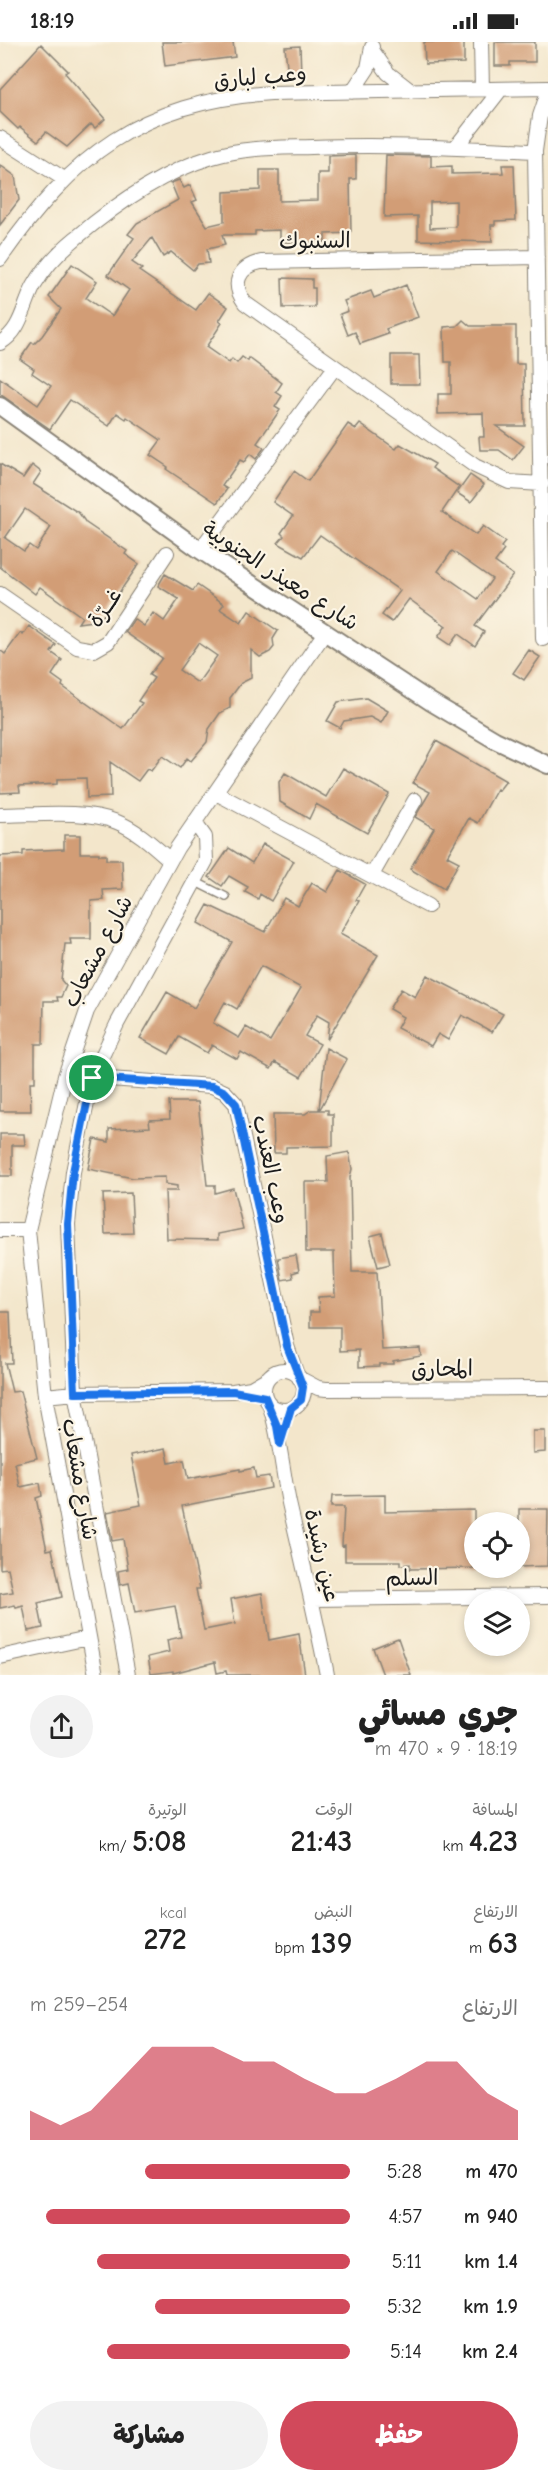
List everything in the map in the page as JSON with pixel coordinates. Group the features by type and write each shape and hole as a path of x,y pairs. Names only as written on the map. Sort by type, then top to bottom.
{"street":[{"path":"481,42 482,89"},
{"path":"371,46 388,73 411,91"},
{"path":"352,92 364,77 371,46"},
{"name":"وعب لبارق","path":"0,259 63,179 92,154 123,133 158,116 194,104 230,96 482,89 548,90"},
{"path":"455,148 501,89"},
{"path":"543,639 535,151 540,117 548,90"},
{"path":"0,138 63,179"},
{"path":"0,343 20,321 30,294 43,273 74,239 135,194 188,166 226,153 257,148 330,146 535,151"},
{"name":"السنبوك","path":"537,257 261,262 249,264 241,272 237,283 238,294 245,303 486,473 509,482 542,484"},
{"path":"200,550 335,367"},
{"name":"شارع معيذر الجنوبية","path":"0,406 200,550 431,702 495,740 548,765"},
{"name":"غــرّة","path":"0,594 77,647 94,650 108,642 167,553"},
{"name":"شارع مشعاب","path":"96,1675 45,1396 28,1230 65,1076 87,1011 170,860 326,632"},
{"path":"216,793 428,906"},
{"path":"372,875 415,800"},
{"path":"0,815 97,816 117,822 138,833 170,860"},
{"name":"شارع مشعاب","path":"129,1675 75,1393 68,1224 73,1172 92,1078 117,1024 206,861 207,852 203,831 195,823"},
{"name":"وعب العندب","path":"65,1076 212,1086 225,1092 236,1104 287,1346 298,1376"},
{"path":"0,1230 28,1230"},
{"path":"45,1396 75,1393 233,1391 251,1388 283,1364 287,1346"},
{"path":"285,1370 298,1376 303,1387 296,1404 275,1408 267,1400 264,1391 270,1376 285,1370"},
{"name":"المحارق","path":"298,1376 318,1388 336,1390 548,1388"},
{"name":"المحارق","path":"296,1404 336,1390"},
{"path":"233,1391 267,1400"},
{"name":"عين رشيدة","path":"267,1400 280,1444 290,1504 313,1599 327,1675"},
{"name":"عين رشيدة","path":"280,1444 296,1404"},
{"name":"السلم","path":"313,1599 548,1596"},
{"path":"0,1656 88,1638"}],"lane":[{"path":"196,882 226,897"}],"building":[{"path":"162,42 233,42 235,57 165,66"},
{"path":"424,42 464,42 464,63 425,64"},
{"path":"495,42 535,42 535,62 510,62 510,66 495,66"},
{"path":"41,44 68,71 65,73 105,119 95,128 91,124 67,147 46,132 38,141 20,127 18,129 0,112 0,89"},
{"path":"300,46 301,74 288,76 285,47"},
{"path":"356,155 356,179 350,179 351,233 325,234 325,242 280,242 280,230 255,231 255,235 222,235 225,245 207,249 209,263 198,264 193,270 171,252 163,257 152,238 132,262 142,269 139,271 196,310 208,293 228,307 219,321 222,323 206,347 229,363 232,359 237,363 242,357 248,361 249,358 282,383 276,392 282,396 275,407 280,410 257,443 264,448 256,459 250,454 244,462 240,460 222,486 227,489 217,503 166,469 168,467 150,455 161,440 127,417 126,419 117,413 109,426 70,400 50,429 0,394 0,378 38,405 51,386 32,373 34,369 20,359 32,342 34,344 42,336 61,309 49,297 72,264 97,281 86,298 112,316 129,290 108,275 134,238 128,234 137,223 178,200 171,183 179,180 184,188 190,185 197,200 192,202 207,226 224,222 224,192 260,190 260,170 279,170 279,201 318,200 318,173 328,173 328,156"},
{"path":"386,155 431,156 431,167 452,166 452,174 503,173 502,165 514,165 516,220 495,221 495,225 491,225 492,242 418,240 418,216 384,217","holes":["456,201 456,227 430,228 430,202"]},
{"path":"0,165 15,176 19,200 0,225"},
{"path":"282,278 312,279 312,288 315,288 315,307 283,308"},
{"path":"406,285 418,317 386,329 388,334 360,344 355,332 348,335 340,314 348,311 344,301 371,291 374,298"},
{"path":"463,320 470,326 516,326 516,364 524,364 525,426 496,426 524,446 513,460 499,450 480,450 479,437 484,437 483,413 438,414 438,394 451,394 451,362 445,362 444,327 457,326"},
{"path":"391,355 419,355 420,384 391,384"},
{"path":"348,424 356,429 360,424 396,449 400,444 435,464 432,468 459,487 442,512 476,535 483,526 505,542 501,547 504,550 495,562 513,575 475,626 484,632 475,646 458,634 450,645 438,637 446,626 409,599 392,622 382,615 400,591 320,535 303,557 278,543 284,536 281,533 293,516 273,502 294,471 308,481","holes":["452,551 492,579 478,599 438,571"]},
{"path":"0,464 23,478 32,465 41,472 33,484 79,513 86,523 127,551 125,554 139,564 100,620 78,623 82,617 40,587 35,594 0,567","holes":["25,509 51,527 36,550 29,545 24,551 5,538"]},
{"path":"470,475 484,485 471,502 457,493"},
{"path":"165,574 193,591 197,585 224,604 220,609 241,623 249,611 278,631 273,639 274,647 270,652 260,657 251,650 251,678 241,683 230,698 230,708 220,713 209,729 207,742 191,761 187,758 180,768 162,756 151,771 147,769 138,781 110,762 111,797 87,798 86,778 57,779 57,784 19,786 20,792 0,793 0,650 5,654 20,633 23,635 29,626 56,645 51,652 62,660 52,675 63,683 62,686 123,729 142,703 138,701 154,678 149,675 162,658 125,632 134,619 144,626 153,613 164,621 179,599 158,586","holes":["198,643 217,656 198,683 179,670"]},
{"path":"529,650 540,657 524,680 513,673"},
{"path":"366,698 388,711 381,723 370,717 344,721 340,728 327,721 338,702"},
{"path":"436,741 506,781 499,790 497,789 478,823 469,818 447,856 459,862 444,889 410,869 434,828 415,817 430,792 413,783"},
{"path":"343,768 389,794 367,833 316,804 309,819 280,802 279,782 285,773 326,797"},
{"path":"64,835 80,835 80,853 99,853 99,855 106,855 106,860 122,860 123,889 103,890 104,900 91,901 91,939 70,939 71,944 65,944 61,980 66,986 61,997 57,997 58,1001 44,1001 43,1044 35,1044 35,1082 30,1082 31,1111 0,1111 0,856 23,855 23,851 64,849"},
{"path":"263,844 294,861 271,901 260,894 258,899 245,892 248,887 229,876 222,886 209,877 229,848 252,863"},
{"path":"340,870 365,884 356,900 359,901 340,934 378,955 327,1040 329,1022 317,1015 305,1036 320,1044 301,1077 275,1062 271,1069 241,1052 237,1059 212,1045 207,1053 179,1037 169,1054 140,1038 167,992 194,1008 232,942 198,923 208,905 265,932 284,898 298,906 312,883 327,892","holes":["261,966 301,988 270,1041 246,1027 239,1038 213,1023 225,1002 237,1009"]},
{"path":"427,975 503,1014 492,1032 462,1015 448,1040 438,1034 431,1046 397,1028 403,1017 389,1009 401,989 415,997"},
{"path":"326,1048 347,1059 319,1109"},
{"path":"169,1102 198,1102 207,1185 215,1185 215,1193 233,1188 243,1229 218,1234 218,1240 167,1239 165,1191 177,1191 177,1186 165,1184 165,1177 133,1178 88,1169 94,1139 109,1142 109,1129 150,1127 149,1120 170,1119"},
{"path":"311,1110 328,1110 328,1114 333,1114 333,1146 286,1147 286,1153 274,1153 273,1114 305,1114"},
{"path":"0,1134 24,1134 25,1145 12,1145 12,1176 0,1176"},
{"path":"349,1152 352,1169 350,1177 352,1272 377,1272 382,1350 420,1348 421,1356 393,1361 393,1364 359,1367 359,1350 340,1351 340,1327 310,1327 310,1312 319,1312 318,1297 335,1296 334,1252 306,1252 305,1182 328,1182 327,1156"},
{"path":"131,1193 133,1233 105,1234 103,1194"},
{"path":"382,1233 390,1264 378,1267 370,1236"},
{"path":"296,1255 299,1271 292,1273 293,1278 282,1280 278,1258"},
{"path":"0,1312 10,1312 12,1363 5,1363 12,1392 20,1391 37,1458 15,1463 20,1487 40,1483 42,1496 36,1498 47,1550 52,1549 62,1597 38,1603 43,1628 28,1631 23,1606 0,1608 0,1594 13,1592 8,1568 0,1569"},
{"path":"533,1431 545,1431 545,1452 533,1453"},
{"path":"166,1448 169,1463 184,1460 188,1479 254,1468 256,1478 269,1476 271,1488 182,1506 200,1589 196,1589 204,1630 235,1624 231,1599 262,1593 269,1640 299,1634 305,1675 227,1675 226,1671 217,1673 215,1662 173,1673 173,1671 151,1674 148,1657 169,1652 167,1640 181,1637 175,1606 135,1613 129,1583 120,1585 118,1571 128,1569 123,1539 112,1541 107,1512 141,1505 131,1455"},
{"path":"385,1495 385,1512 474,1510 474,1512 464,1512 464,1568 410,1569 410,1564 401,1565 401,1561 345,1561 345,1545 342,1546 344,1507 331,1507 332,1496"},
{"path":"519,1509 548,1509 547,1566 530,1567 530,1512 519,1512"},
{"path":"398,1638 411,1675 383,1675 373,1648"}],"route":[{"path":"92,1078 212,1086 225,1092 236,1104 287,1346 303,1387 301,1400 291,1408 280,1444 277,1426 265,1397 233,1391 75,1393 68,1224 73,1172 92,1078"}]}
